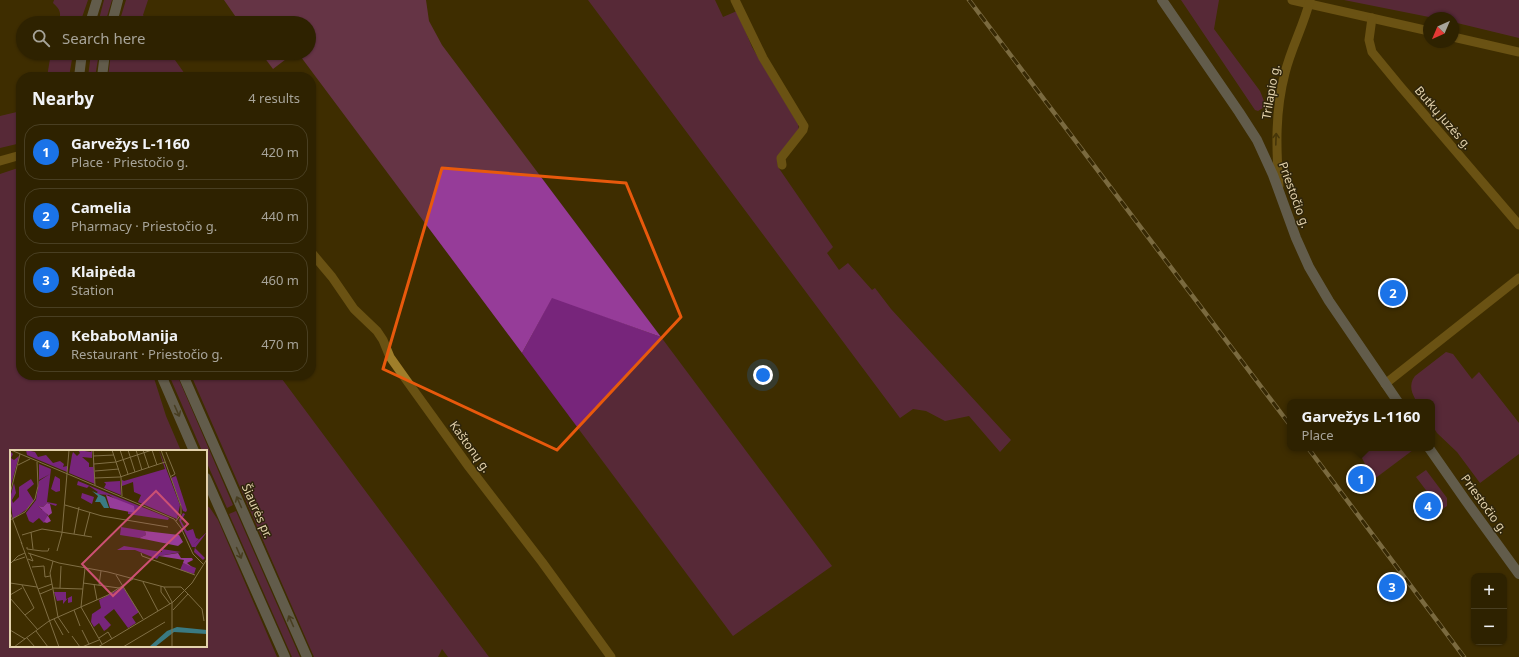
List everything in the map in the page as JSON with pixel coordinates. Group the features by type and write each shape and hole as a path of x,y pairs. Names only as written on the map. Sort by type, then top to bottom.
{"main road":[{"path":"92,16 97,0"},
{"path":"114,16 118,0"},
{"name":"Priestočio g.","path":"1162,0 1257,140 1266,157 1296,238 1317,281 1396,399"},
{"path":"80,72 81,60"},
{"path":"103,72 104,60"},
{"path":"163,380 194,450"},
{"name":"Šiaurės pr.","path":"185,380 307,657"},
{"name":"Priestočio g.","path":"1431,451 1519,574"},
{"path":"207,480 285,657"}],"street":[{"path":"734,0 763,58 804,126 803,130 781,158 782,165"},
{"path":"1292,0 1309,2 1423,30"},
{"name":"Trilapio g.","path":"1279,192 1276,144 1278,106 1285,73 1309,2"},
{"name":"Butkų Juzės g.","path":"1372,18 1369,40 1372,52 1519,225"},
{"path":"1459,38 1519,52"},
{"path":"0,161 16,156"},
{"name":"Kaštonų g.","path":"316,258 332,277 354,309 377,331 390,357 407,382 611,657"},
{"path":"1385,384 1519,278"}],"highlighted area":[{"path":"442,168 626,183 681,317 557,450 383,369"}],"shaded area":[{"path":"54,0 88,0 82,16 60,16 58,8 53,3"},
{"path":"104,0 112,0 107,16 100,16"},
{"path":"126,0 148,0 144,16 121,16"},
{"path":"224,0 426,0 429,21 442,45 661,337 552,298 522,353 316,77 316,72 312,72 303,60 316,60 316,16 235,16"},
{"path":"588,0 715,0 723,17 737,11 752,47 798,124 799,130 777,160 778,167 833,247 827,253 839,270 848,263 872,290 875,288 891,309 1011,440 1000,452 969,416 945,421 926,411 913,409 900,418"},
{"path":"1181,0 1219,0 1214,29 1260,91 1266,106 1258,111 1255,110"},
{"path":"1344,0 1519,0 1519,38 1459,23 1459,12 1423,12 1423,16"},
{"path":"50,60 72,60 70,72 48,72"},
{"path":"90,60 98,60 96,72 89,72"},
{"path":"110,60 175,60 183,72 109,72"},
{"path":"266,60 285,60 273,69"},
{"path":"16,112 16,144 0,148 0,116"},
{"path":"16,169 16,380 155,380 166,416 181,450 10,450 10,647 207,647 207,506 218,520 277,657 0,657 0,174"},
{"path":"552,297 661,337 832,566 733,636 522,353"},
{"path":"1446,352 1453,354 1472,379 1479,372 1519,423 1519,454 1480,483 1457,452 1435,430 1435,399 1415,399 1412,393 1411,386 1415,376"},
{"path":"171,380 179,380 233,505 227,508 207,463 207,450 202,450"},
{"path":"193,380 283,380 489,657 448,657 442,649 438,657 314,657"},
{"path":"1358,451 1412,451 1373,480"},
{"path":"1426,470 1447,498 1447,506 1441,510 1416,477"},
{"path":"236,511 300,657 292,657 229,514"}],"railway":[{"path":"969,0 1287,421"},
{"path":"1310,451 1464,657"}],"place":[{"name":"Camelia","path":"1393,293"},
{"name":"Garvežys L-1160","path":"1361,479"},
{"name":"KebaboManija","path":"1428,506"},
{"name":"Klaipėda","path":"1392,587"}]}
